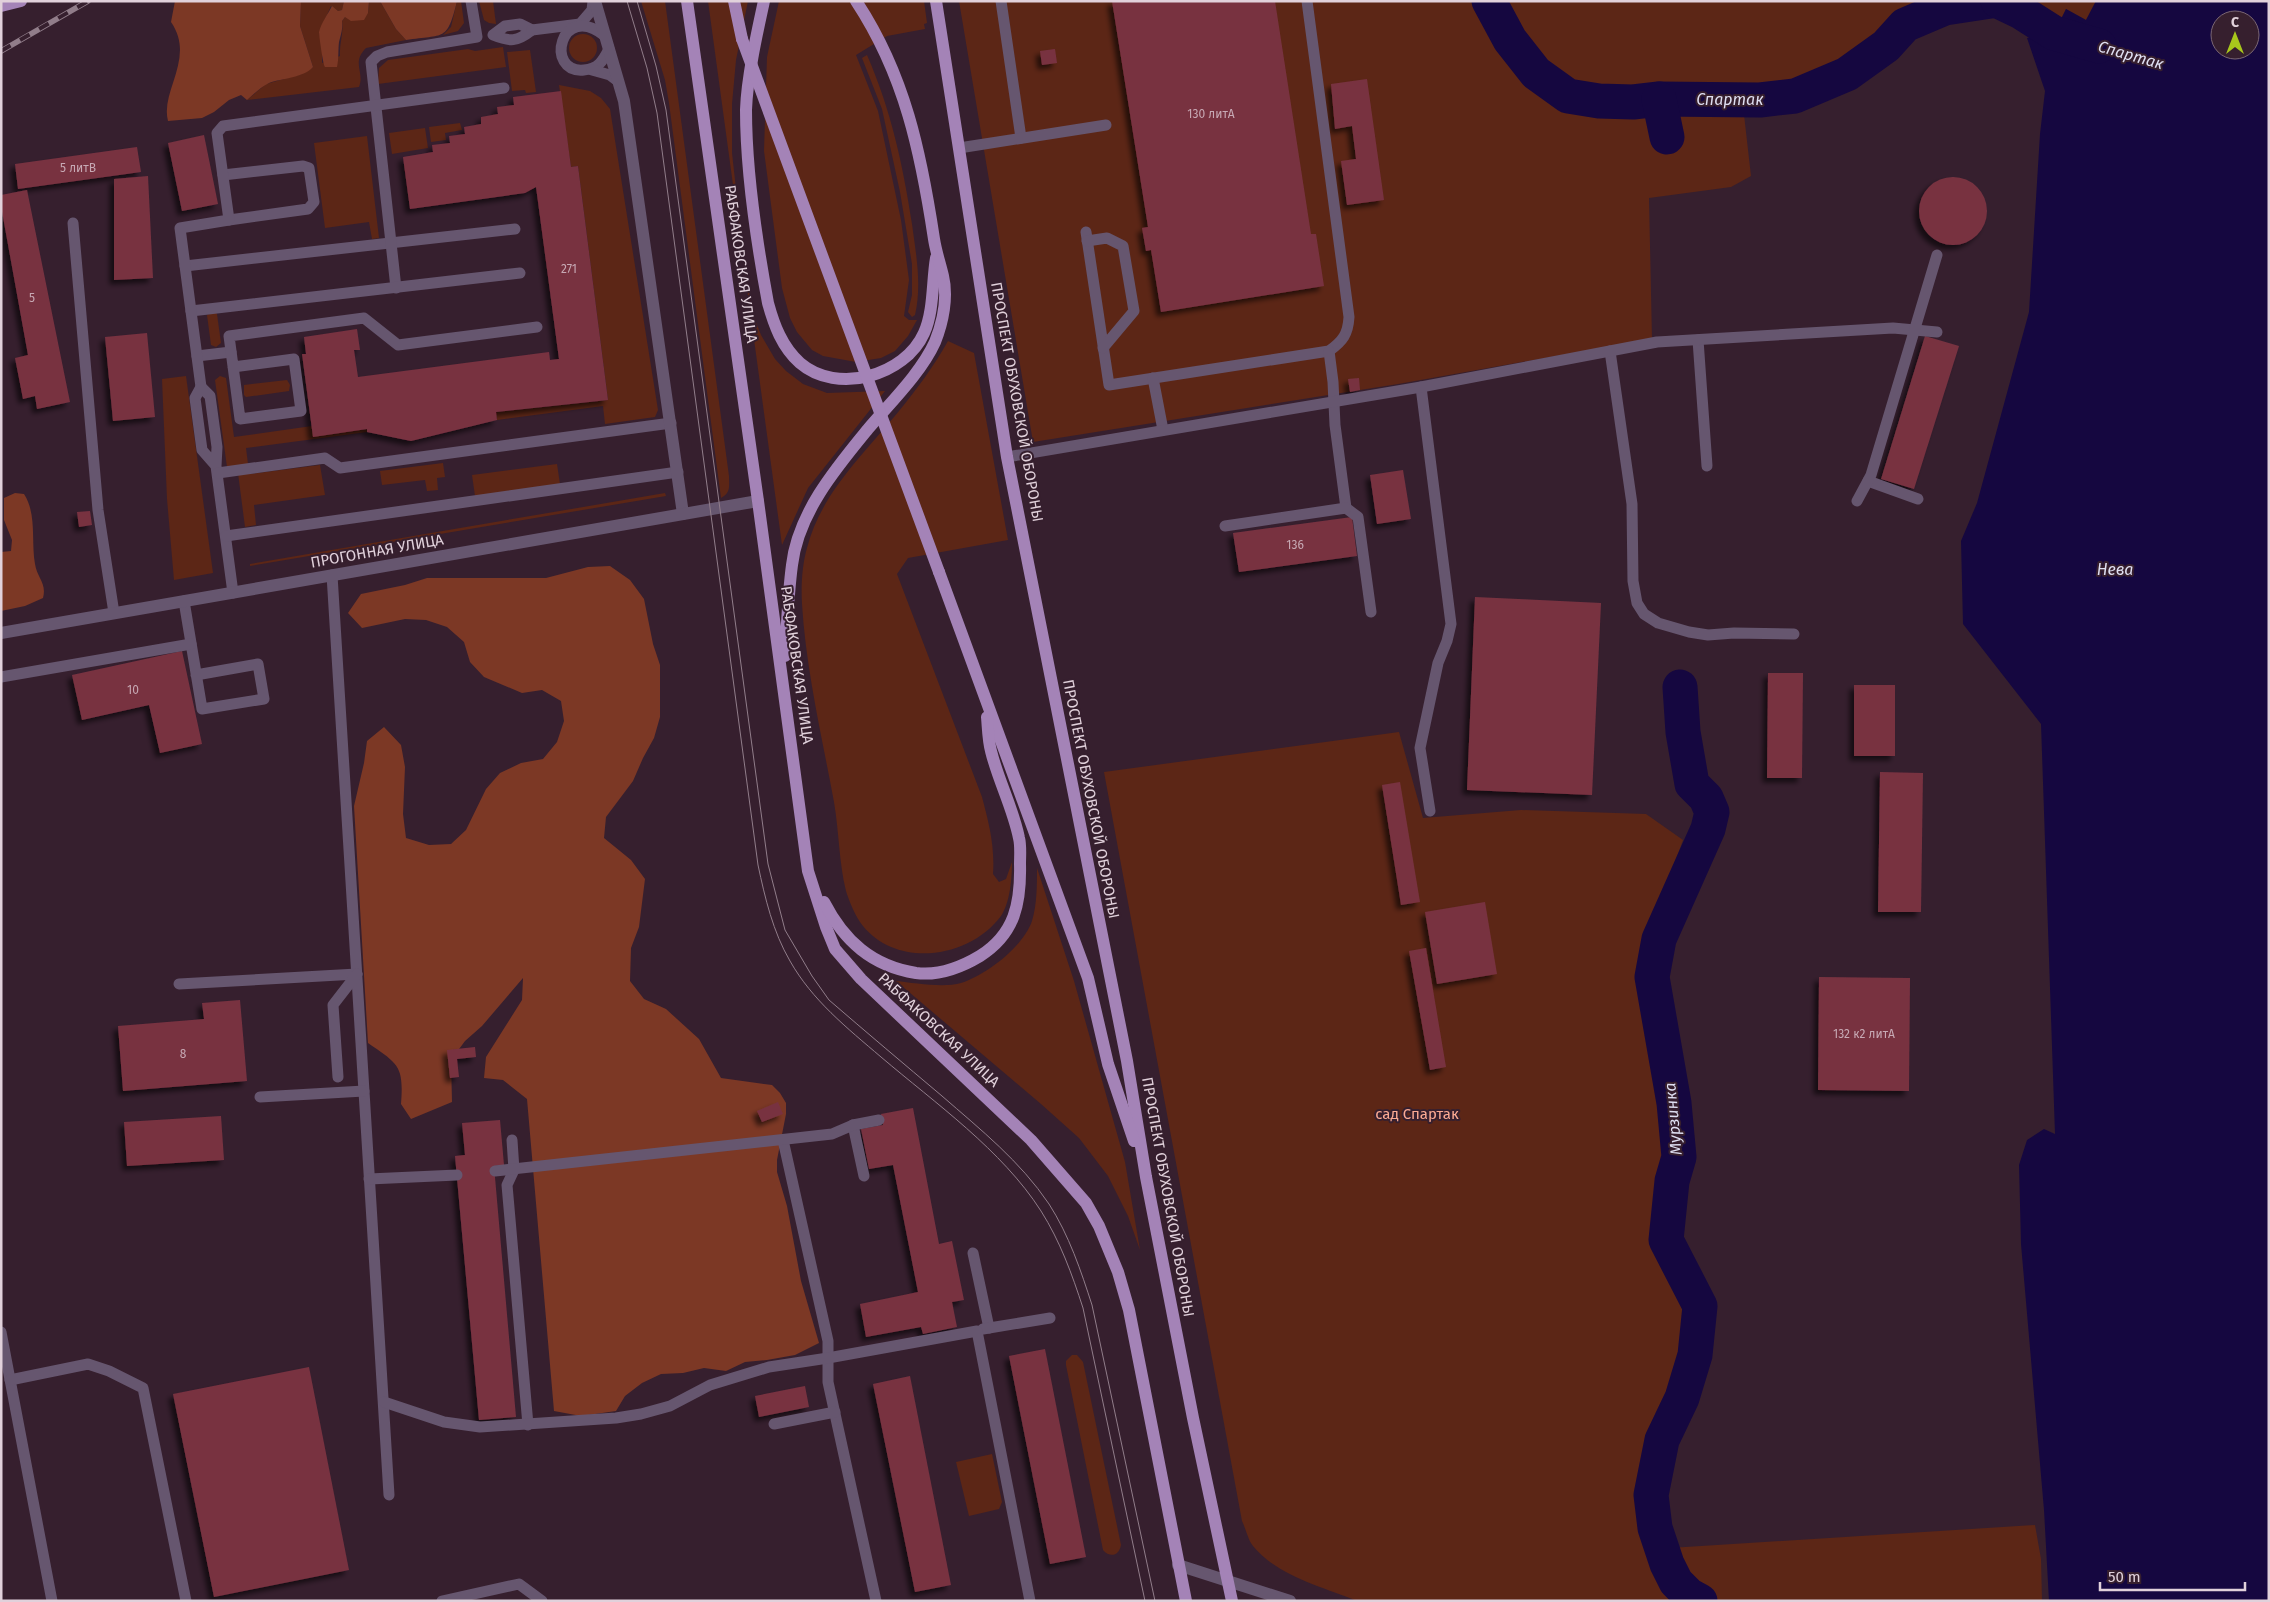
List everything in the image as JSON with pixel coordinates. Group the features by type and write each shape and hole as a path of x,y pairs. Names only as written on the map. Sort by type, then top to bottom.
{"main road":[{"path":"1,6 21,1"},
{"name":"РАБФАКОВСКАЯ УЛИЦА","path":"686,1 783,678 808,871 835,949 861,979 1031,1140 1086,1203 1118,1272 1129,1310 1178,1565"},
{"path":"734,1 742,39 1088,978 1108,1064 1146,1177"},
{"path":"764,1 757,33 746,109 749,153 768,303 774,323 786,346 808,369 838,378 872,376 894,367 912,351 924,333 930,313 936,253"},
{"path":"783,678 792,565 804,523 819,494 836,470 925,361 940,330 945,304 944,278 936,253 918,147 910,116 888,56 872,25 856,1"},
{"name":"ПРОСПЕКТ ОБУХОВСКОЙ ОБОРОНЫ","path":"936,1 1007,456 1125,1051 1146,1177 1232,1601"},
{"path":"808,871 839,930 855,947 896,970 920,973 947,972 966,965 995,946 1005,935 1013,918 1017,903 1020,878 1019,838 990,750 986,701"},
{"path":"1178,1565 1186,1601"}],"street":[{"path":"594,1 624,101 683,514"},
{"name":"ПРОГОННАЯ УЛИЦА","path":"1,633 758,501"},
{"path":"1178,1565 1290,1601"}],"lane":[{"path":"471,1 477,37"},
{"path":"594,1 592,10 580,24 568,30 564,35 561,40 561,54 568,65 579,71 592,70 610,75 618,81"},
{"path":"1001,1 1021,138"},
{"path":"1103,348 1134,312 1123,246 1108,238 1087,237 1103,348 1109,385 1329,351 1342,342 1348,332 1349,317 1307,1"},
{"path":"396,288 370,62 376,56 493,35 505,26 520,24 532,30 580,24 594,26 605,36"},
{"path":"592,70 603,62 609,49"},
{"path":"229,220 217,132 223,126 504,88"},
{"path":"959,148 1106,126"},
{"path":"223,175 303,166 309,168 314,202 308,209 180,228 202,387 210,396 232,592"},
{"path":"73,223 98,510 114,613"},
{"path":"185,266 515,230"},
{"path":"1857,501 1868,481 1937,255"},
{"path":"191,311 520,273"},
{"path":"233,367 294,359 301,411 240,419 233,367 231,352 229,336 364,318 398,345 537,327"},
{"path":"1007,456 1421,387 1657,342 1893,328 1937,332"},
{"path":"1698,340 1706,466"},
{"path":"1329,351 1346,508"},
{"path":"1610,351 1632,504 1633,581 1637,603 1644,614 1658,622 1690,632 1708,634 1794,634"},
{"path":"197,356 231,352"},
{"path":"1153,378 1163,430"},
{"path":"1421,387 1450,624 1448,641 1438,663 1420,748 1430,811"},
{"path":"217,469 325,458 340,468 671,423"},
{"path":"226,536 678,472"},
{"path":"1868,481 1918,498"},
{"path":"1225,526 1346,508 1358,517 1371,612"},
{"path":"332,575 389,1495"},
{"path":"184,601 191,644 196,674 202,710 264,699 258,664 196,674"},
{"path":"1,677 191,644"},
{"path":"179,984 357,974"},
{"path":"338,1077 333,1005 357,974"},
{"path":"260,1097 364,1091"},
{"path":"495,1171 832,1134 854,1126 880,1120"},
{"path":"854,1126 864,1176"},
{"path":"512,1140 514,1170 507,1185 528,1425"},
{"path":"783,1140 828,1341 828,1382 876,1601"},
{"path":"369,1179 457,1175"},
{"path":"973,1253 989,1328"},
{"path":"384,1402 444,1422 480,1427 616,1418 641,1414 670,1406 710,1386 769,1367 1050,1318"},
{"path":"977,1331 1030,1601"},
{"path":"1,1332 52,1601"},
{"path":"10,1380 88,1364 109,1371 143,1388 186,1601"},
{"path":"774,1424 835,1412"},
{"path":"442,1601 519,1584 542,1601"}],"green space":[{"path":"301,1 344,1 342,10 338,11 331,6 319,33 322,45 322,63 340,56 342,21 345,17 368,13 369,1 380,1 396,29 406,40 366,48 359,58 361,77 359,87 247,100 266,84 302,74 313,67 300,26"},
{"path":"457,1 461,1 464,23 458,31 443,35 451,27"},
{"path":"479,1 493,1 496,24 484,20"},
{"path":"641,1 665,1 729,476 728,491 721,498 669,103 665,80"},
{"path":"708,1 748,1 736,60 732,104 732,153 744,261 753,315 761,335 775,359 786,371 803,384 827,393 885,391 808,488 782,545"},
{"path":"779,1 924,1 927,23 924,24 925,29 887,36 856,55 878,111 901,220 909,280 904,316 909,320 917,320 908,336 895,351 881,358 856,362 823,356 812,350 797,332 790,318 782,288 764,151 767,57"},
{"path":"959,1 2096,1 2086,20 2066,9 2058,27 2007,12 1982,12 1948,19 1916,32 1840,76 1810,90 1785,95 1742,97 1751,176 1731,187 1649,198 1652,339 1398,384 1033,442"},
{"path":"583,34 593,38 597,48 593,58 583,62 573,58 569,48 573,38"},
{"path":"503,47 506,67 378,84 379,68 388,60 468,49 475,51"},
{"path":"530,50 536,92 526,93 525,90 512,91 507,52"},
{"path":"867,55 889,117 900,159 908,202 917,258 918,281 917,304 915,315 912,317 908,312 912,295 912,264 900,192 882,109 862,58"},
{"path":"559,85 590,91 601,98 610,109 658,410 655,417 605,424 603,406 497,420 496,412 608,400 578,166 571,167"},
{"path":"460,123 462,130 445,133 446,140 431,142 429,127"},
{"path":"425,128 428,148 392,154 389,133"},
{"path":"367,136 379,238 372,239 369,222 325,228 314,143"},
{"path":"215,312 217,314 221,343 216,347 211,345 207,315"},
{"path":"948,341 974,353 1008,540 908,558 897,574 982,797 992,845 993,874 999,882 1006,879 1012,862 1012,875 1004,911 988,930 971,941 953,949 934,953 914,953 895,948 878,940 860,923 846,891 834,802 807,654 802,583 807,548 822,509 845,475 919,386"},
{"path":"186,376 213,573 174,580 167,499 162,379"},
{"path":"220,376 226,378 234,437 312,426 314,436 367,429 367,432 246,448 248,464 227,467 215,380"},
{"path":"287,380 290,385 289,391 246,397 244,395 244,385"},
{"path":"443,463 445,477 437,478 438,490 427,491 425,480 382,485 380,471"},
{"path":"557,464 560,484 475,496 472,475"},
{"path":"320,465 325,495 254,505 256,525 245,527 238,473 250,474"},
{"path":"665,493 666,496 250,566 250,564"},
{"name":"сад Спартак","path":"1399,732 1423,818 1521,810 1646,814 1683,840 1644,946 1641,969 1644,1014 1657,1063 1671,1155 1662,1185 1657,1222 1661,1246 1690,1303 1694,1328 1686,1355 1661,1420 1645,1479 1643,1514 1654,1549 2035,1525 2041,1559 2042,1601 1357,1601 1287,1573 1263,1556 1253,1546 1242,1521 1104,772"},
{"path":"1037,868 1074,981 1125,1162 1140,1250 1128,1216 1108,1176 1079,1138 896,981 938,985 961,983 981,974 1002,959 1021,941 1032,921 1036,902"},
{"path":"1072,1355 1077,1355 1083,1362 1121,1545 1118,1552 1114,1555 1108,1554 1103,1550 1066,1365 1066,1361"},
{"path":"992,1454 1002,1502 999,1509 969,1516 956,1462"}],"shaded area":[{"path":"175,1 301,1 300,26 313,67 298,76 269,83 247,100 241,95 229,100 214,112 202,118 168,121 167,110 179,61 180,48 178,35 171,22"},
{"path":"344,1 369,1 368,13 364,20 351,21 345,17 342,21 337,67 325,67 319,32 332,6 338,11 342,10"},
{"path":"380,1 457,1 450,24 442,34 406,40 396,29"},
{"path":"15,493 24,494 31,510 35,564 43,584 44,593 43,598 25,606 1,611 1,552 11,551 12,540 4,520 4,498"},
{"path":"610,566 630,580 644,599 653,644 660,665 660,717 654,738 633,781 606,817 604,838 631,860 645,879 639,927 631,948 630,981 644,999 666,1009 699,1039 721,1078 772,1085 786,1103 786,1114 777,1160 777,1172 787,1206 801,1281 819,1343 795,1355 745,1362 726,1371 704,1368 683,1373 661,1374 642,1383 625,1396 616,1411 581,1416 554,1411 527,1099 503,1080 484,1078 486,1057 522,1000 523,978 482,1026 465,1041 451,1060 452,1102 411,1119 401,1104 401,1081 397,1067 368,1043 354,806 367,741 384,727 401,745 405,767 403,814 406,838 429,845 451,844 466,830 486,789 500,773 521,763 543,759 557,742 564,721 561,701 542,690 522,693 484,677 470,662 464,642 447,627 426,620 405,619 362,628 348,613 361,594 405,585 427,578 546,578 588,567"}],"water":[{"name":"Нева","path":"2096,1 2269,1 2269,1601 2049,1601 2044,1510 2021,1244 2019,1165 2027,1140 2044,1129 2055,1134 2041,724 1963,624 1961,541 1977,503 2029,312 2040,134 2045,91 2027,38 2054,33 2066,9 2086,20"}],"building":[{"path":"1112,1 1275,1 1311,234 1316,234 1324,286 1161,312 1151,250 1146,251 1142,228 1148,227"},
{"path":"1055,49 1057,63 1042,65 1040,51"},
{"path":"1367,79 1384,200 1347,205 1341,161 1356,159 1352,126 1335,129 1331,84"},
{"path":"561,91 571,167 578,166 608,400 496,412 497,420 411,441 367,432 367,429 313,437 302,354 306,354 304,337 357,329 360,350 354,350 358,377 549,352 550,360 559,359 536,187 525,193 410,209 403,157 433,152 432,145 450,143 449,136 465,134 464,127 481,124 481,117 498,114 497,107 514,105 513,97"},
{"path":"204,135 218,204 182,211 168,143"},
{"path":"137,147 141,172 18,189 15,164"},
{"path":"148,176 153,278 114,280 114,179"},
{"path":"1953,177 1966,180 1977,187 1984,198 1987,211 1984,224 1977,235 1966,242 1953,245 1940,242 1929,235 1922,224 1919,211 1922,198 1929,187 1940,180"},
{"path":"27,190 70,402 37,409 35,396 23,399 15,358 28,355 1,206 1,195"},
{"path":"147,333 155,417 113,421 105,337"},
{"path":"1925,336 1959,346 1914,489 1881,479"},
{"path":"1359,378 1360,390 1350,392 1348,379"},
{"path":"1403,470 1411,519 1377,524 1370,475"},
{"path":"90,511 92,525 79,527 77,512"},
{"path":"1352,517 1357,556 1239,572 1233,533"},
{"path":"1475,597 1601,603 1592,795 1467,790"},
{"path":"182,651 202,744 160,753 149,705 82,720 72,675"},
{"path":"1768,673 1803,673 1802,778 1767,778"},
{"path":"1854,685 1895,685 1895,756 1854,756"},
{"path":"1880,772 1923,773 1921,912 1878,912"},
{"path":"1400,782 1420,902 1401,905 1382,785"},
{"path":"1485,902 1497,974 1437,984 1425,912"},
{"path":"1426,948 1446,1067 1430,1070 1409,951"},
{"path":"1819,977 1910,978 1909,1091 1818,1090"},
{"path":"240,1000 247,1081 123,1091 118,1026 204,1019 202,1003"},
{"path":"475,1047 476,1057 457,1059 459,1077 450,1078 447,1050"},
{"path":"778,1102 783,1114 762,1122 757,1111"},
{"path":"913,1108 939,1244 952,1241 964,1300 952,1302 957,1327 923,1334 921,1327 866,1337 860,1304 918,1292 893,1165 869,1169 861,1129 883,1125 881,1114"},
{"path":"221,1116 224,1160 127,1166 124,1122"},
{"path":"500,1120 504,1165 494,1166 516,1417 479,1420 455,1156 465,1155 462,1123"},
{"path":"1045,1349 1086,1557 1050,1564 1009,1356"},
{"path":"309,1367 349,1570 214,1597 173,1394"},
{"path":"910,1376 951,1585 915,1592 873,1384"},
{"path":"805,1386 809,1407 759,1417 755,1396"}],"waterway":[{"name":"Спартак","path":"1489,1 1510,40 1536,73 1568,96 1599,101 1633,102 1659,99 1760,100 1795,96 1847,74 1886,46 1905,25 1945,8 1991,1"},
{"name":"Спартак","path":"1998,1 2021,12 2054,33 2099,46"},
{"name":"Мурзинка","path":"1659,99 1667,137"},
{"name":"Мурзинка","path":"1680,687 1683,732 1692,784 1706,798 1712,812 1708,829 1659,939 1652,977 1674,1103 1679,1157 1672,1181 1666,1240 1700,1306 1695,1355 1682,1398 1662,1440 1651,1495 1655,1528 1667,1564 1676,1582 1689,1595 1700,1601"}],"tram line":[{"path":"627,1 647,68 657,113 758,865 770,914 790,961 819,1001 856,1035 967,1128 1007,1168 1025,1189 1048,1222 1065,1258 1083,1308 1145,1601"},
{"path":"637,1 656,66 666,110 768,864 785,930 812,976 829,1000 942,1096 1013,1160 1038,1188 1063,1228 1092,1305 1155,1601"}],"railway":[{"path":"1,51 88,1"}]}
